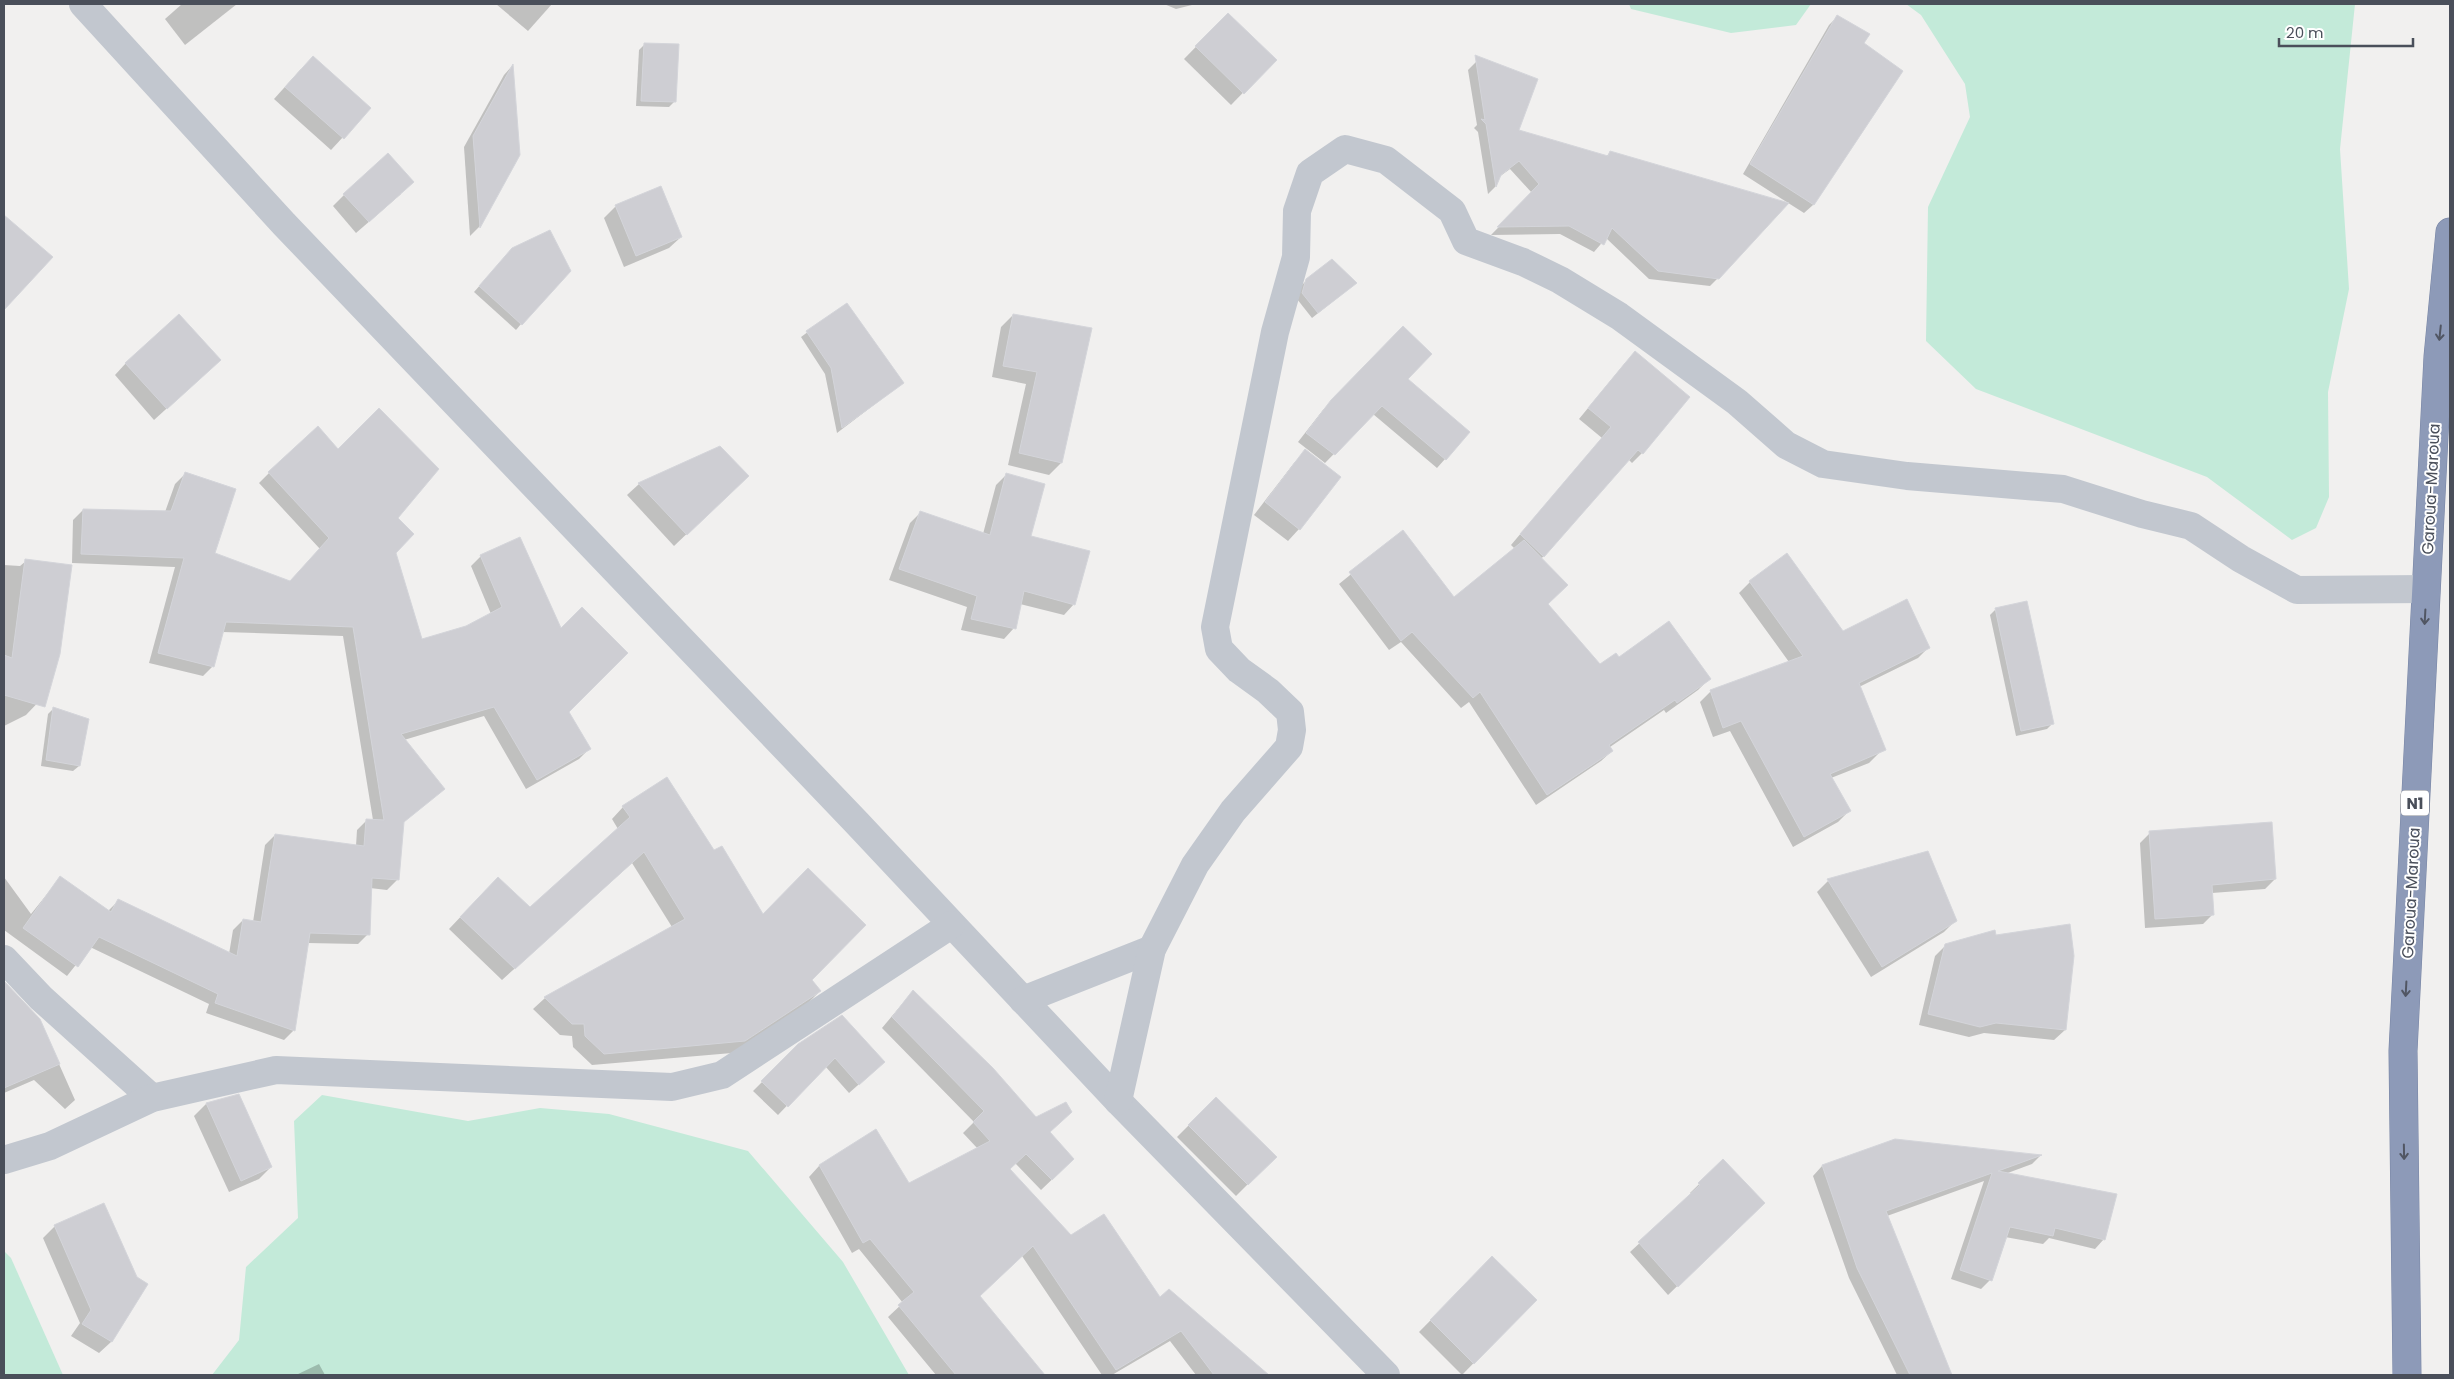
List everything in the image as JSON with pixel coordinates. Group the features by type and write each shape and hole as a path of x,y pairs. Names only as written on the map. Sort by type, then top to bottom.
{"highway":[{"name":"Garoua-Maroua","path":"2408,1375 2403,1052 2438,357 2450,232"}],"street":[{"path":"84,4 284,224 857,823 1118,1101 1386,1375"},
{"path":"1118,1101 1152,949 1195,865 1233,811 1289,747 1292,730 1290,712 1268,691 1240,670 1220,649 1214,627 1275,332 1296,257 1297,211 1310,173 1345,149 1386,160 1452,211 1466,241 1523,262 1560,280 1618,316 1736,402 1786,445 1823,464 1907,476 2063,489 2142,514 2191,526 2241,559 2297,590 2426,589"},
{"path":"4,1160 50,1146 152,1098 276,1070 672,1087 722,1075 951,925"},
{"path":"1023,1000 1152,949"},
{"path":"4,959 47,1004 152,1098"}],"green space":[{"path":"1629,4 1811,4 1796,25 1731,33 1631,9"},
{"path":"1906,4 2355,4 2340,149 2349,289 2328,392 2329,497 2316,528 2292,540 2207,477 1976,389 1926,341 1928,207 1970,117 1965,84 1921,15"},
{"path":"322,1095 468,1121 540,1108 609,1114 748,1151 843,1262 909,1375 212,1375 239,1340 246,1267 298,1218 294,1121"},
{"path":"4,1251 11,1258 63,1375 4,1375"}],"building":[{"path":"1228,13 1277,60 1244,94 1195,46"},
{"path":"1837,15 1870,34 1864,43 1903,71 1814,205 1750,164"},
{"path":"644,43 679,44 676,102 641,101"},
{"path":"1475,55 1538,79 1519,130 1608,156 1610,151 1789,203 1719,279 1658,271 1612,228 1604,245 1569,226 1497,227 1539,184 1519,161 1501,175 1496,187 1486,124 1481,119 1485,120"},
{"path":"313,56 371,108 344,139 285,87"},
{"path":"513,64 520,155 480,228 473,136"},
{"path":"388,153 414,182 369,222 343,194"},
{"path":"661,186 682,237 636,256 615,205"},
{"path":"4,215 53,257 4,310"},
{"path":"550,230 571,271 522,325 479,286 512,248"},
{"path":"1332,259 1357,283 1318,313 1302,293 1306,279"},
{"path":"847,303 904,383 842,428 831,368 806,331"},
{"path":"179,314 221,360 167,409 125,363"},
{"path":"1013,314 1092,328 1062,463 1019,453 1037,372 1003,366"},
{"path":"1403,326 1432,354 1408,379 1470,432 1446,460 1382,406 1335,455 1306,433 1331,400"},
{"path":"1635,351 1690,397 1643,454 1638,450 1544,557 1520,534 1611,427 1588,408"},
{"path":"379,408 439,469 398,518 414,534 396,553 422,639 466,626 502,607 480,555 520,537 561,628 582,607 628,653 569,712 591,749 537,780 494,707 401,734 445,789 404,822 399,880 372,878 370,935 310,933 295,1031 215,1003 218,994 99,937 78,967 23,928 60,876 111,912 118,899 237,956 243,919 261,922 275,834 364,846 366,819 384,820 353,627 226,622 214,667 158,653 184,558 81,554 83,509 171,511 185,472 236,489 215,553 290,581 329,538 268,472 318,426 338,449"},
{"path":"720,446 749,476 687,535 638,483"},
{"path":"1305,449 1341,477 1300,530 1265,502"},
{"path":"1006,473 1045,484 1031,536 1090,551 1075,605 1024,591 1016,629 971,619 977,596 899,569 920,511 990,535"},
{"path":"1403,530 1454,597 1524,540 1568,585 1548,604 1600,664 1616,653 1619,657 1669,621 1711,679 1677,703 1675,700 1609,745 1613,751 1547,795 1480,692 1473,698 1412,632 1401,641 1349,572"},
{"path":"1787,553 1843,631 1907,599 1930,648 1859,683 1886,750 1830,774 1851,811 1804,837 1741,721 1723,728 1710,690 1803,656 1749,581"},
{"path":"25,559 72,565 60,654 45,707 4,695 4,655 12,658"},
{"path":"2027,601 2054,724 2021,731 1995,608"},
{"path":"53,707 89,719 80,766 46,760"},
{"path":"667,777 714,850 722,846 763,914 808,868 866,925 812,980 821,991 745,1041 604,1054 585,1036 584,1024 572,1024 544,997 685,919 644,852 515,969 460,917 498,877 530,907 630,817 622,806"},
{"path":"2272,822 2276,879 2212,885 2214,915 2155,919 2149,831"},
{"path":"1928,851 1957,921 1882,967 1827,879"},
{"path":"2070,924 2074,956 2066,1030 1996,1023 1980,1027 1928,1014 1945,944 1995,930 1996,935"},
{"path":"4,981 40,1019 60,1064 4,1088"},
{"path":"913,990 993,1068 1036,1117 1066,1102 1072,1112 1050,1132 1074,1159 1052,1180 1026,1154 1010,1169 1071,1235 1104,1214 1160,1297 1169,1289 1269,1375 1214,1375 1181,1331 1116,1370 1033,1246 980,1296 1045,1375 956,1375 898,1305 914,1292 870,1239 863,1243 819,1165 876,1129 909,1183 990,1141 973,1122 984,1111 892,1017"},
{"path":"842,1015 885,1062 859,1085 835,1058 788,1107 761,1081 798,1044"},
{"path":"239,1094 272,1167 241,1181 206,1103"},
{"path":"1216,1097 1277,1157 1248,1185 1188,1125"},
{"path":"1895,1139 2042,1155 1998,1171 2117,1194 2105,1240 2055,1228 2053,1236 2010,1227 1992,1281 1960,1270 1992,1173 1886,1211 1952,1375 1910,1375 1857,1268 1822,1165"},
{"path":"1723,1159 1765,1203 1678,1287 1638,1242 1700,1185 1698,1183"},
{"path":"104,1203 137,1277 148,1284 112,1342 82,1324 91,1310 54,1225"},
{"path":"1492,1256 1537,1300 1474,1364 1430,1320"}]}
